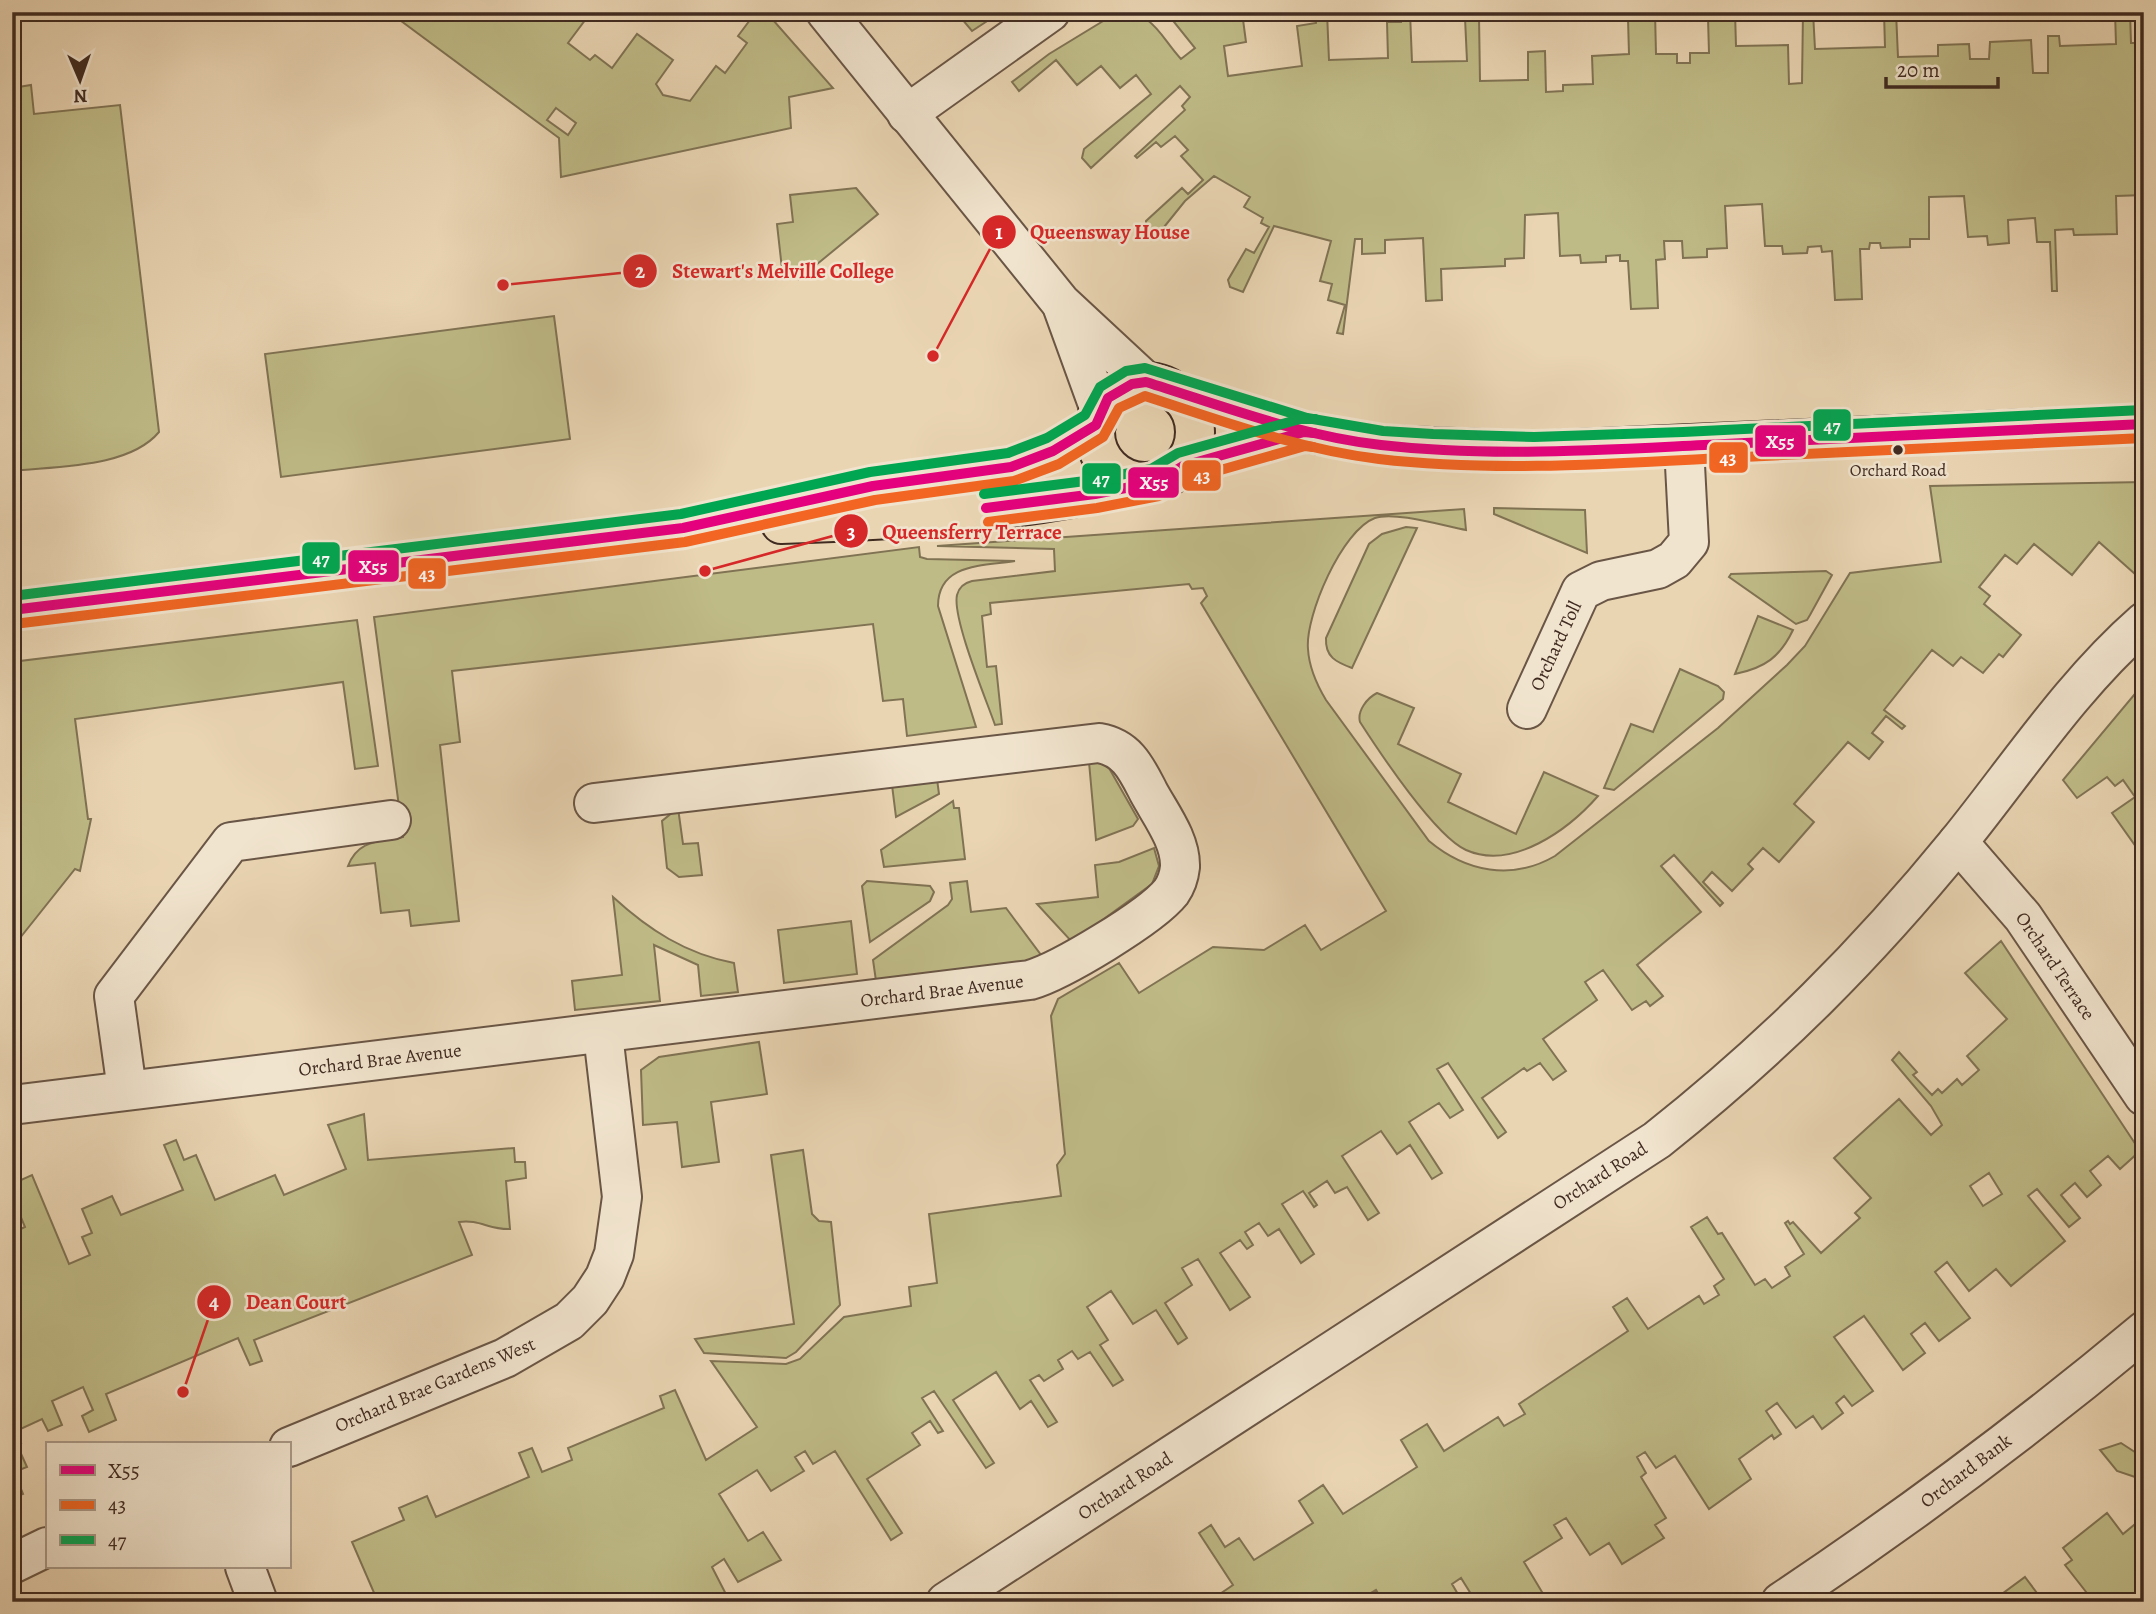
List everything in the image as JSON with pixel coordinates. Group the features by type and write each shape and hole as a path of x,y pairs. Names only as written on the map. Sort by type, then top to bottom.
{"main road":[{"path":"1161,388 1188,405 1194,420 1196,437 1192,452 1183,466"},
{"path":"683,528 873,486 1011,467 1053,451 1098,417 1119,390 1161,388 1304,432 1381,444 1433,448 1534,451 1684,446 2144,424"},
{"path":"1098,417 1096,442 1101,457 1111,470 1140,483"},
{"path":"12,610 683,528 877,521 1070,498 1163,479 1183,466 1304,432"}],"street":[{"path":"826,12 1061,303 1161,388"},
{"path":"907,114 1050,12"},
{"path":"1061,303 1098,417"},
{"name":"Orchard Toll","path":"1527,709 1581,591 1601,581 1658,569 1674,560 1689,542 1684,446"},
{"name":"Orchard Road","path":"946,1602 1657,1140 1730,1082 1853,965 1958,842 2089,677 2144,622"},
{"name":"Orchard Brae Avenue","path":"12,1105 1030,980 1057,970 1150,910 1174,887 1180,865 1172,836 1133,763 1118,750 1099,743 594,803"},
{"path":"127,1090 114,996 231,842 391,820"},
{"name":"Orchard Terrace","path":"1958,842 2023,917 2144,1096"},
{"name":"Orchard Brae Gardens West","path":"290,1447 505,1358 569,1321 590,1300 605,1277 614,1254 622,1197 603,1034"},
{"name":"Orchard Bank","path":"1782,1602 1983,1459 2144,1331"},
{"path":"12,1564 46,1547"},
{"path":"245,1568 258,1602"}],"shaded area":[{"path":"389,12 604,12 599,18 586,19 568,43 590,60 595,55 612,68 637,34 673,60 656,84 663,95 690,101 716,66 725,73 747,43 738,36 756,12 766,12 833,88 789,97 791,128 561,177 559,138","holes":["556,108 576,123 568,135 547,120"]},
{"path":"956,12 1001,12 972,31"},
{"path":"1118,12 1140,16 1155,26 1181,59 1195,48 1166,12 1242,12 1246,42 1224,46 1228,76 1302,66 1297,26 1316,23 1315,12 1327,12 1329,60 1388,58 1387,22 1401,22 1401,12 1410,12 1412,62 1467,61 1465,18 1479,17 1480,81 1528,80 1528,52 1545,51 1546,92 1563,91 1563,85 1593,84 1592,56 1629,54 1628,19 1643,18 1643,12 1655,12 1656,54 1677,54 1677,63 1690,63 1690,53 1709,53 1708,18 1735,12 1736,46 1788,45 1789,84 1802,83 1803,12 1813,12 1815,49 1885,47 1884,12 1896,12 1898,57 1938,56 1938,45 1969,44 1970,59 1989,59 1990,42 2031,40 2033,73 2048,73 2048,36 2059,36 2060,46 2116,44 2115,12 2130,12 2131,43 2144,43 2144,195 2116,196 2117,234 2074,235 2073,229 2055,230 2057,291 2052,291 2050,242 2037,242 2035,218 2008,220 2009,243 1988,245 1987,236 1968,237 1964,196 1929,197 1929,239 1910,239 1910,247 1881,248 1880,243 1870,243 1869,249 1860,249 1862,299 1835,300 1832,251 1822,252 1821,246 1808,247 1807,253 1783,254 1782,246 1765,246 1762,204 1725,206 1727,248 1707,249 1707,257 1683,258 1682,241 1664,241 1665,259 1656,260 1658,308 1631,309 1628,261 1620,261 1620,255 1606,256 1606,262 1581,263 1580,255 1560,256 1558,213 1525,215 1524,258 1505,259 1505,266 1441,269 1442,300 1426,301 1423,238 1385,240 1385,253 1362,254 1362,239 1355,239 1343,334 1337,333 1345,305 1328,300 1332,284 1320,281 1331,241 1274,226 1243,292 1230,287 1228,280 1246,249 1254,253 1269,227 1261,223 1263,218 1244,207 1250,197 1214,176 1185,201 1156,237 1146,229 1146,221 1182,188 1188,194 1203,180 1181,156 1188,150 1175,136 1161,147 1156,142 1137,158 1135,156 1185,110 1182,106 1190,97 1180,86 1091,168 1082,158 1084,149 1151,94 1136,75 1120,88 1101,66 1077,85 1056,60 1019,91 1012,82 1049,54"},
{"path":"31,85 34,114 120,105 159,432 130,453 111,459 12,471 12,88"},
{"path":"856,188 878,214 799,279 797,267 782,269 777,224 793,222 790,195"},
{"path":"554,316 570,439 281,477 265,354"},
{"path":"2144,482 2144,582 2099,542 2072,575 2034,544 2017,564 2005,555 1979,587 1990,596 1984,604 2021,635 2003,657 1999,654 1983,673 1961,657 1953,666 1932,650 1884,710 1905,726 1902,729 1886,716 1872,733 1883,742 1869,759 1848,742 1794,804 1814,822 1779,862 1763,848 1748,864 1753,869 1732,891 1712,872 1703,882 1723,903 1720,906 1674,855 1661,866 1701,912 1637,965 1663,996 1650,1006 1646,1001 1632,1010 1603,970 1585,982 1597,1000 1543,1039 1566,1071 1553,1080 1540,1063 1527,1071 1524,1068 1482,1098 1506,1132 1498,1138 1448,1063 1437,1069 1463,1110 1450,1118 1439,1103 1409,1122 1442,1173 1432,1179 1410,1145 1397,1154 1381,1131 1342,1156 1379,1213 1368,1220 1347,1187 1335,1193 1327,1181 1309,1193 1317,1205 1314,1207 1303,1191 1282,1204 1314,1254 1301,1263 1279,1229 1268,1236 1259,1223 1245,1232 1253,1245 1247,1249 1240,1240 1220,1253 1250,1297 1230,1310 1198,1259 1182,1268 1192,1285 1165,1303 1187,1338 1178,1344 1156,1310 1133,1324 1111,1291 1087,1307 1108,1340 1100,1345 1123,1380 1113,1386 1090,1352 1078,1359 1072,1351 1058,1360 1063,1369 1044,1381 1039,1375 1030,1380 1057,1422 1048,1427 1031,1401 1020,1409 996,1372 953,1400 994,1463 986,1468 934,1391 922,1398 943,1431 938,1433 930,1421 912,1433 920,1445 867,1479 902,1533 891,1540 835,1451 813,1464 805,1451 795,1457 804,1471 771,1491 757,1470 719,1494 748,1541 763,1532 781,1560 738,1582 724,1559 712,1567 730,1602 378,1602 352,1542 404,1520 399,1508 427,1496 436,1517 529,1477 519,1453 532,1448 542,1472 572,1460 568,1448 664,1408 660,1396 675,1390 706,1460 757,1427 711,1361 786,1364 800,1359 844,1317 911,1306 909,1287 937,1283 929,1214 1061,1196 1057,1165 1065,1154 1051,1016 1058,999 1119,963 1139,993 1213,947 1264,950 1305,925 1321,950 1386,911 1201,603 1207,596 1203,588 1192,589 1189,584 990,603 991,614 982,616 987,667 996,666 1002,724 995,725 964,639 957,606 958,592 962,586 972,581 1055,571 1054,549 937,546 1464,509 1466,530 1395,516 1375,518 1363,526 1339,556 1319,596 1308,649 1314,676 1326,700 1429,841 1458,860 1490,870 1506,870 1522,869 1555,856 1718,728 1805,646 1850,573 1941,562 1930,486"},
{"path":"1494,508 1585,510 1587,553 1494,514"},
{"path":"1406,527 1417,528 1352,668 1333,658 1327,650 1326,638 1369,544 1382,534"},
{"path":"919,547 920,557 927,559 1015,561 964,569 954,574 940,592 938,606 976,727 907,736 903,699 883,701 873,624 452,671 460,742 440,745 459,921 411,926 409,910 381,913 375,863 348,866 352,857 364,846 403,837 374,617"},
{"path":"1826,571 1832,575 1810,615 1807,620 1796,624 1729,577 1731,574"},
{"path":"1758,616 1793,630 1783,647 1770,660 1735,674"},
{"path":"357,620 378,766 355,769 343,682 75,719 88,819 91,819 80,871 75,869 12,948 12,662"},
{"path":"1680,669 1718,686 1724,692 1723,699 1614,790 1604,788 1631,724 1653,732"},
{"path":"2144,683 2144,858 2112,813 2135,797 2123,780 2115,786 2107,777 2077,798 2063,780"},
{"path":"1377,693 1414,708 1398,744 1461,774 1448,802 1516,834 1544,772 1598,796 1556,833 1521,851 1484,855 1466,850 1453,842 1424,812 1360,722 1364,705"},
{"path":"1089,762 1100,763 1109,768 1138,819 1133,826 1096,840"},
{"path":"937,779 939,794 896,817 892,785"},
{"path":"953,801 954,808 959,808 965,859 884,867 881,850"},
{"path":"678,808 683,844 698,843 702,875 679,877 667,868 662,821"},
{"path":"1154,848 1159,866 1152,884 1072,942 1037,904 1098,897 1095,865 1119,862"},
{"path":"867,881 930,886 934,892 930,901 870,942 862,886"},
{"path":"967,881 971,912 1006,908 1041,955 1030,961 876,981 873,960 948,905 952,899 950,883"},
{"path":"613,897 640,920 669,939 700,954 734,963 738,992 701,996 698,965 654,945 660,1001 575,1010 572,981 622,975"},
{"path":"851,921 857,974 784,983 778,930"},
{"path":"2001,941 2140,1151 2120,1169 2108,1156 2090,1171 2101,1185 2087,1197 2075,1183 2061,1195 2080,1218 2069,1227 2037,1189 2028,1196 2065,1241 2011,1286 1996,1269 1969,1291 1947,1262 1935,1272 1970,1318 1939,1341 1925,1323 1911,1334 1925,1353 1903,1370 1864,1316 1834,1337 1873,1391 1852,1406 1844,1396 1836,1403 1843,1413 1822,1429 1813,1416 1796,1428 1777,1403 1766,1411 1781,1434 1774,1439 1772,1435 1739,1459 1751,1479 1709,1509 1675,1456 1656,1468 1645,1452 1637,1457 1646,1473 1641,1477 1666,1518 1655,1525 1664,1538 1622,1564 1609,1543 1590,1555 1566,1518 1554,1525 1562,1538 1524,1562 1548,1602 1476,1602 1461,1578 1452,1584 1459,1596 1454,1602 1383,1602 1376,1590 1366,1596 1369,1602 1208,1602 1233,1585 1199,1533 1211,1525 1225,1547 1239,1538 1254,1560 1313,1523 1299,1501 1323,1485 1343,1514 1417,1467 1401,1440 1427,1424 1444,1451 1498,1417 1504,1426 1525,1414 1519,1404 1628,1331 1613,1307 1627,1298 1648,1329 1699,1296 1704,1304 1719,1295 1714,1286 1724,1279 1691,1227 1707,1217 1718,1234 1722,1233 1755,1285 1765,1279 1772,1288 1790,1276 1785,1267 1804,1254 1785,1223 1788,1221 1790,1224 1793,1222 1821,1253 1860,1218 1855,1213 1871,1198 1834,1158 1899,1099 1931,1135 1942,1125 1931,1106 1892,1060 1899,1052 1917,1072 1913,1075 1932,1095 1938,1089 1942,1093 1957,1079 1962,1085 1979,1070 1967,1056 2007,1019 1965,973","holes":["1989,1173 2002,1194 1983,1206 1970,1186"]},
{"path":"759,1042 767,1094 711,1102 719,1162 682,1167 677,1122 643,1125 641,1070 659,1057"},
{"path":"364,1114 368,1160 514,1148 515,1162 525,1162 526,1178 506,1181 510,1229 459,1222 472,1255 254,1340 262,1361 250,1365 238,1338 106,1394 116,1420 89,1432 82,1416 93,1410 83,1387 52,1401 62,1425 48,1431 42,1419 16,1431 21,1443 17,1445 27,1467 14,1472 23,1494 12,1498 12,1233 25,1227 12,1196 12,1165 19,1181 32,1175 69,1264 90,1255 82,1237 92,1233 82,1209 112,1196 121,1215 183,1190 164,1145 176,1140 184,1160 196,1155 215,1200 275,1175 284,1195 346,1169 328,1125"},
{"path":"803,1150 812,1214 819,1221 831,1222 840,1305 796,1352 786,1358 704,1353 695,1339 794,1324 771,1155"},
{"path":"2121,1443 2144,1458 2144,1480 2117,1471 2100,1450"},
{"path":"2144,1508 2144,1602 2094,1602 2065,1565 2072,1560 2063,1548 2107,1513 2123,1534 2140,1520"},
{"path":"2025,1577 2043,1601 2048,1599 2050,1602 1991,1602"}],"transit line":[{"name":"47","path":"12,596 681,514 870,472 1008,453 1047,438 1085,415 1100,387 1126,371 1145,368 1307,418 1383,431 1433,434 1534,437 1683,432 2143,410"},
{"name":"X55","path":"12,610 683,528 873,486 1011,467 1053,451 1096,425 1108,398 1132,384 1146,382 1321,435 1381,445 1467,451 1597,450 2144,424"},
{"name":"43","path":"14,624 685,542 875,500 1014,481 1059,464 1103,437 1119,408 1145,396 1260,433 1319,448 1379,459 1464,465 1594,464 2144,438"},
{"name":"47","path":"984,494 1093,480 1151,469 1178,453 1300,419 1315,419"},
{"name":"X55","path":"986,508 1095,494 1156,482 1183,466 1304,432 1314,433"},
{"name":"43","path":"988,522 1097,508 1159,496 1189,479 1305,446 1313,447"}],"place":[{"name":"Stewart's Melville College","path":"503,285"},
{"name":"Queensway House","path":"933,356"},
{"name":"Orchard Road","path":"1898,450"},
{"name":"Queensferry Terrace","path":"705,571"},
{"name":"Dean Court","path":"183,1392"}]}
